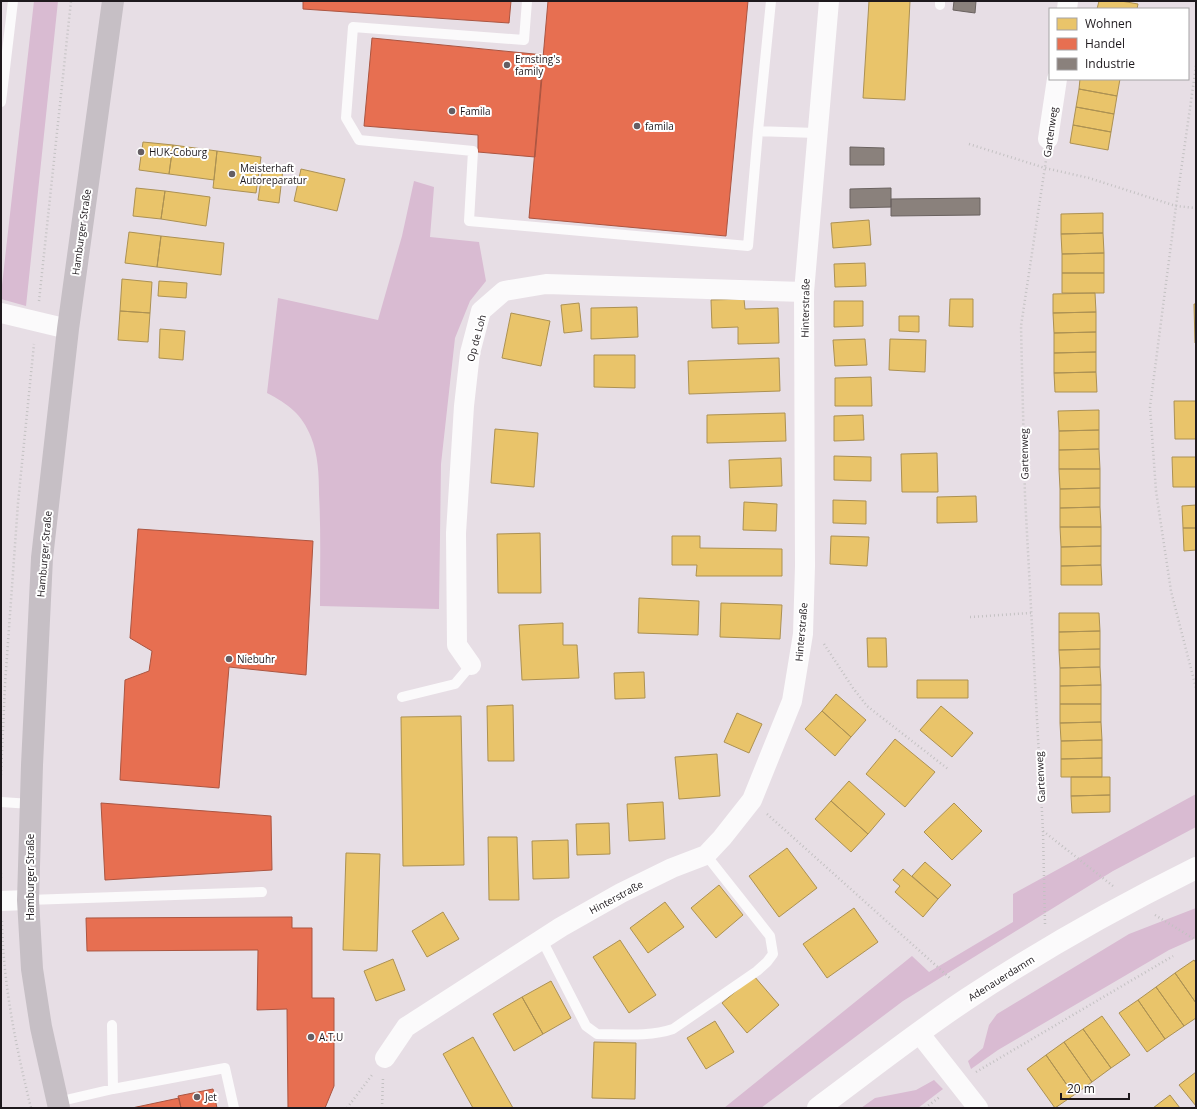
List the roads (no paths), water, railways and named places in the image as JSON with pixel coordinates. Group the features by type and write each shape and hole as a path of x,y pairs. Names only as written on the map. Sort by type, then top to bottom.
{"main road":[{"name":"Hamburger Straße","path":"58,1105 41,1027 32,969 28,900 42,558 68,329 113,1"}],"street":[{"name":"Hinterstraße","path":"385,1058 406,1028 542,940 621,893 672,868 706,854 722,838 752,800 792,701 803,634 806,566 804,292 829,1"},
{"name":"Gartenweg","path":"1048,139 1057,80"},
{"name":"Op de Loh","path":"471,666 457,645 456,533 465,399 470,353 481,311 504,290 546,284 804,292"},
{"path":"1,313 68,329"},
{"name":"Adenauerdamm","path":"818,1108 919,1032 967,999 1047,949 1131,900 1196,868"},
{"path":"1,901 28,900"},
{"path":"919,1032 978,1108"}],"lane":[{"path":"1,102 6,21 13,1"},
{"path":"527,1 524,40 353,27 346,118 359,140 473,151 469,220 748,246 771,1"},
{"path":"758,132 817,133"},
{"path":"402,697 455,684 471,666"},
{"path":"1,802 31,804"},
{"path":"542,940 586,1026 592,1032 597,1034 657,1033 673,1029 757,971 773,954 770,936 706,854"},
{"path":"28,900 262,892"},
{"path":"112,1025 113,1089"},
{"path":"58,1105 113,1089 225,1068 234,1108"}],"place":[{"name":"Ernsting's family","path":"507,65"},
{"name":"Famila","path":"452,111"},
{"name":"famila","path":"637,126"},
{"name":"HUK-Coburg","path":"141,152"},
{"name":"Meisterhaft Autoreparatur","path":"232,174"},
{"name":"Niebuhr","path":"229,659"},
{"name":"A.T.U","path":"311,1037"},
{"name":"Jet","path":"197,1097"}]}
